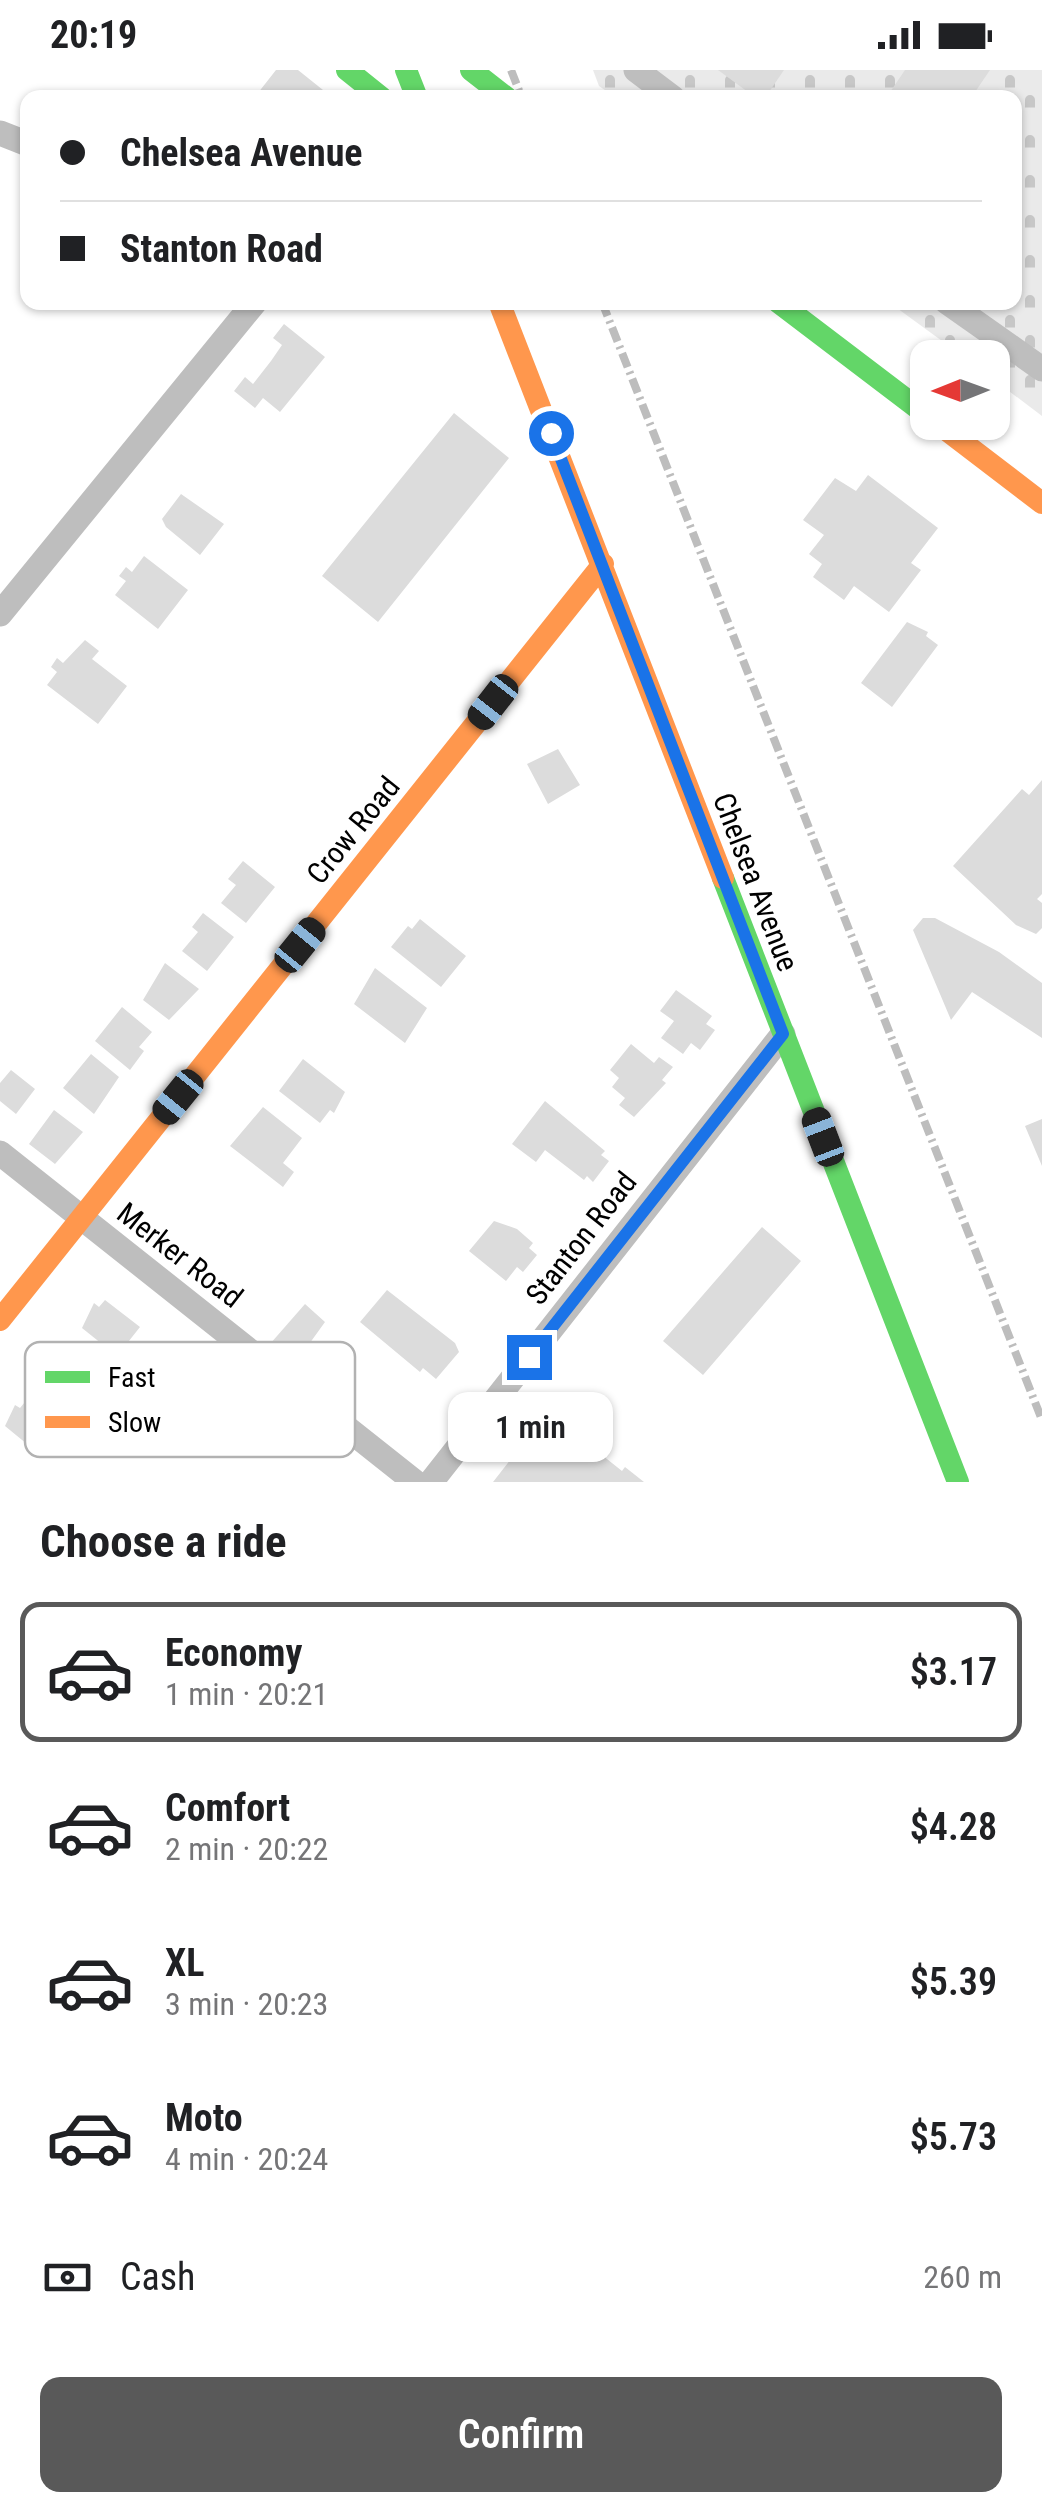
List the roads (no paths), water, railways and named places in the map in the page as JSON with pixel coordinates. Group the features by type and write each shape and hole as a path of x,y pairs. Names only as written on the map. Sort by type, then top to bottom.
{"main road":[{"path":"347,70 372,90"},
{"path":"471,70 497,90"},
{"name":"Chelsea Avenue","path":"502,310 958,1482"},
{"path":"789,310 910,402"},
{"path":"960,440 1042,502"},
{"name":"Crow Road","path":"0,1320 603,564"}],"street":[{"path":"636,70 662,90"},
{"path":"0,614 248,310"},
{"path":"958,310 1041,372"},
{"name":"Stanton Road","path":"431,1482 783,1034"},
{"name":"Merker Road","path":"0,1153 238,1342"},
{"name":"Merker Road","path":"355,1434 415,1482"}],"railway":[{"path":"511,70 519,90"},
{"path":"605,310 1042,1420"}]}
